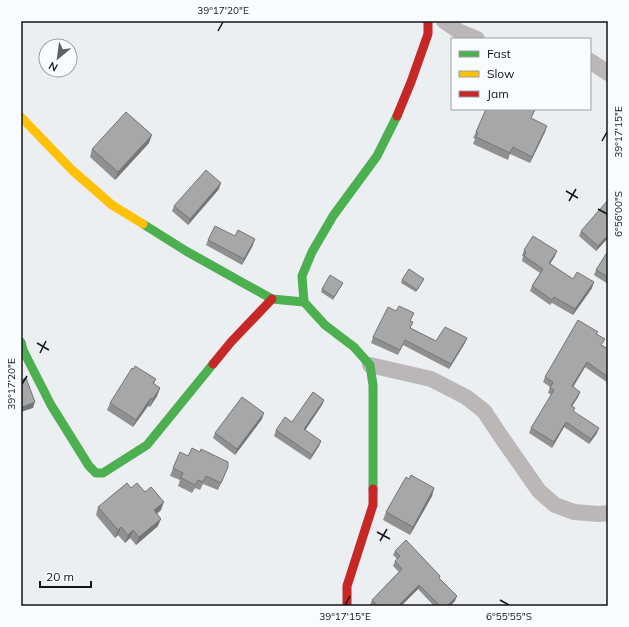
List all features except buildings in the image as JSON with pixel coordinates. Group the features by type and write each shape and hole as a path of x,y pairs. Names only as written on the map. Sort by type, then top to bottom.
{"street":[{"path":"347,606 347,586 373,505 373,384 370,365 354,347 325,326 304,302 302,276 312,252 334,216 377,156 395,121 428,34 428,21"},
{"path":"444,21 460,32 475,38"},
{"path":"591,62 608,73"},
{"path":"21,117 72,170 112,204 186,251 272,299 304,302"},
{"path":"21,342 23,350 51,405 89,466 96,473 103,473 147,445 231,342 272,299"},
{"path":"370,365 430,379 466,397 484,411 539,491 555,505 574,512 599,514 608,513"}],"traffic: fast":[{"path":"373,489 373,385 370,365 354,347 325,325 304,302 302,276 312,252 333,216 377,156 397,116"},
{"path":"143,224 186,251 272,299 304,302"},
{"path":"21,342 23,350 51,405 89,466 96,473 103,473 147,445 213,364"}],"traffic: slow":[{"path":"21,117 72,170 112,205 143,224"}],"traffic: jam":[{"path":"397,116 428,34 428,21"},
{"path":"213,364 231,342 272,299"},
{"path":"347,606 347,586 373,505 373,489"}]}
